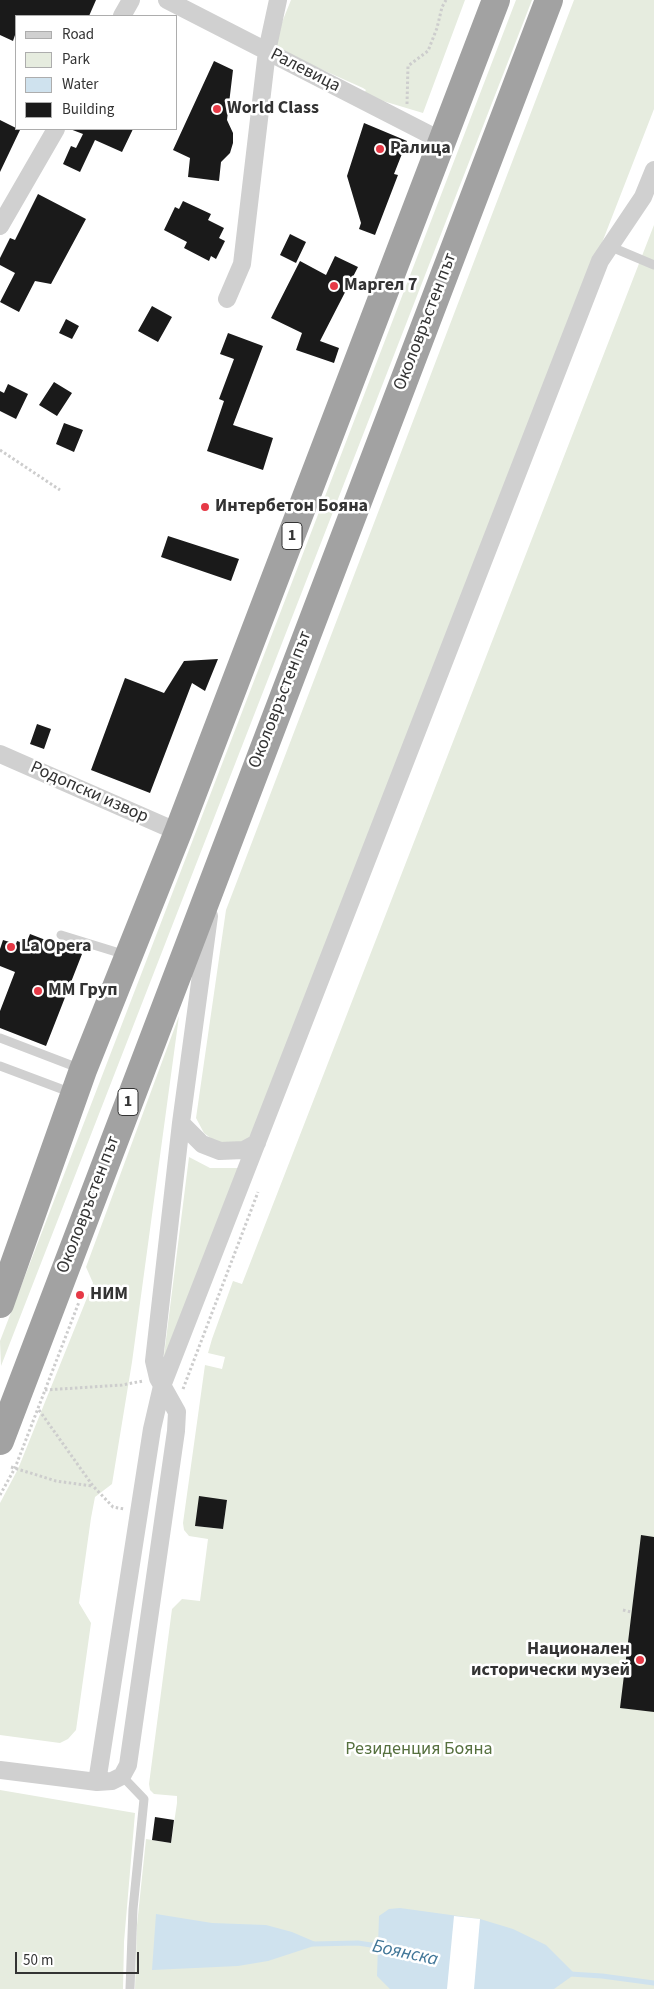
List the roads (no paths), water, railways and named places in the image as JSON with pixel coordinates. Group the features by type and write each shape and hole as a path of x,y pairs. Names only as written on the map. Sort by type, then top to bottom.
{"highway":[{"name":"1","path":"0,1304 79,1082 178,832 496,0"},
{"name":"Околовръстен път","path":"0,1441 27,1405 214,876 550,0"},
{"path":"0,1278 16,1256"}],"street":[{"path":"123,15 131,0"},
{"name":"Ралевица","path":"167,0 442,141"},
{"path":"227,299 242,264 267,51 278,0"},
{"path":"0,226 55,130"},
{"path":"97,1782 160,1382 257,1143 600,261 609,246 648,200 653,175"},
{"name":"Родопски извор","path":"0,754 178,832"},
{"path":"0,1770 97,1782 112,1781 122,1776 128,1765 176,1431 177,1412 160,1382 154,1361 214,876"},
{"path":"182,1123 202,1144 220,1151 244,1150 257,1143"},
{"path":"120,1638 129,1628 136,1628 144,1634 146,1641"}],"lane":[{"path":"609,246 654,265"},
{"path":"61,935 129,956"},
{"path":"0,1038 79,1082"},
{"path":"0,1066 79,1082"},
{"path":"122,1776 144,1799 134,1899 130,1989"}],"water":[{"path":"400,1908 480,1919 513,1929 546,1945 575,1974 554,1989 390,1989 377,1976 379,1916 389,1909"},
{"path":"156,1914 212,1923 266,1925 292,1932 320,1944 268,1961 238,1966 152,1970"}],"waterway":[{"name":"Боянска","path":"313,1944 358,1943 384,1947"},
{"name":"Боянска","path":"570,1974 654,1983"}],"place":[{"name":"World Class","path":"217,109"},
{"name":"Ралица","path":"380,149"},
{"name":"Маргел 7","path":"334,286"},
{"name":"Интербетон Бояна","path":"205,507"},
{"name":"La Opera","path":"11,947"},
{"name":"ММ Груп","path":"38,991"},
{"name":"НИМ","path":"80,1295"},
{"name":"Национален исторически музей","path":"640,1660"}],"park label":[{"name":"Резиденция Бояна","path":"419,1750"}]}
